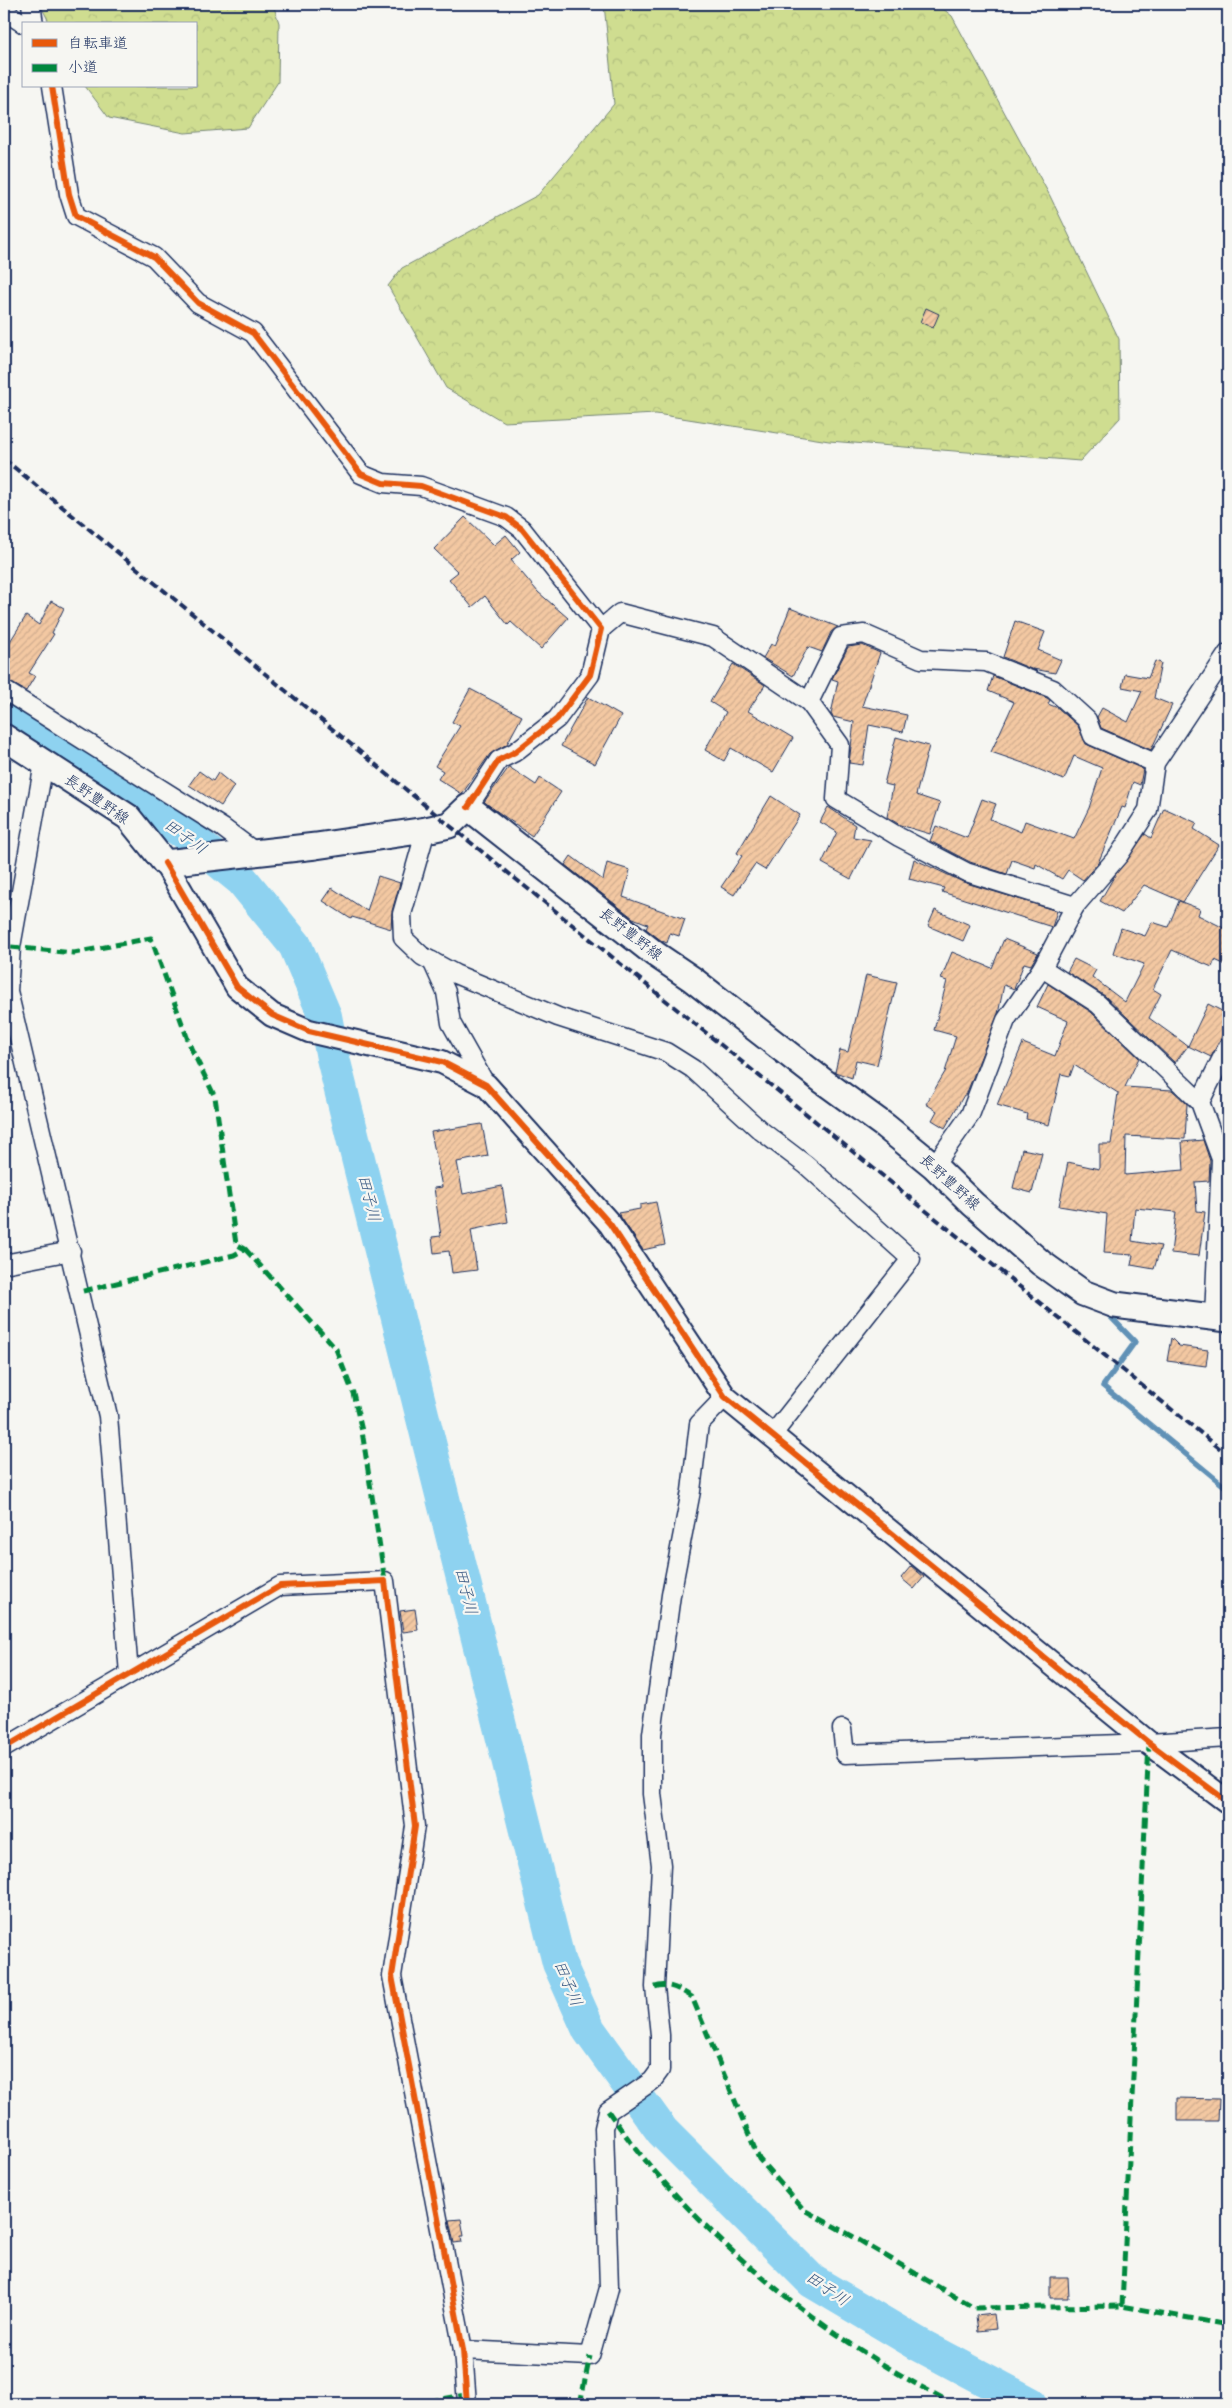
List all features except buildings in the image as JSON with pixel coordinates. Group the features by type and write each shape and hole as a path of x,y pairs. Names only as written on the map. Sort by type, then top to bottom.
{"main road":[{"name":"長野豊野線","path":"4,737 128,817 165,863"},
{"path":"165,863 316,846 426,830 449,825 468,807"},
{"name":"長野豊野線","path":"468,807 655,954 692,979 934,1166 1041,1263 1083,1293 1115,1305 1221,1318"}],"street":[{"path":"32,4 34,22"},
{"path":"4,11 22,23"},
{"path":"52,88 69,194 76,216 154,257 198,302 253,333 361,474 383,483 421,486 433,492 506,517 522,530 601,629"},
{"path":"468,807 499,760 515,752 557,718 590,676 601,629 620,613 713,637 809,702 840,745 836,800 899,837 966,872 1075,906"},
{"path":"809,702 841,637 864,634 920,659 986,662 1052,689 1087,720 1093,736 1155,763"},
{"path":"934,1166 970,1115 1006,1020 1042,968 1075,906 1119,855 1148,810 1155,763 1228,653"},
{"path":"4,690 223,828 249,853"},
{"path":"44,763 11,947 8,991 71,1251 108,1416 129,1674"},
{"path":"426,830 402,914 403,938 422,956 558,1018 666,1052 693,1069 760,1130 806,1165 911,1259 773,1434"},
{"path":"165,863 236,987 272,1015 309,1031 442,1062 486,1085"},
{"path":"432,962 446,992 451,1023 486,1085 610,1224 725,1397 773,1434 1149,1743 1228,1802"},
{"path":"1042,968 1098,1004 1200,1102 1220,1158 1221,1318"},
{"path":"1200,1102 1228,1046"},
{"path":"4,1264 71,1251"},
{"path":"463,2350 590,2356 609,2288 604,2128 608,2111 652,2081 660,2070 660,2035 655,1987 661,1865 652,1794 652,1734 671,1595 691,1491 699,1424 725,1397"},
{"path":"4,1748 280,1586 385,1581 414,1826 392,1976 463,2350 467,2404"},
{"path":"842,1729 845,1754 1149,1743 1228,1738"}],"green space":[{"path":"40,4 273,4 279,23 278,82 248,128 185,133 109,118 86,88 198,88 198,22 49,22"},
{"path":"604,4 937,4 952,16 1050,196 1119,339 1120,418 1080,461 829,441 656,414 504,422 446,388 388,286 402,268 538,195 614,104"}],"waterway":[{"name":"田子川","path":"4,715 183,832 242,880 295,945 325,1016 333,1058 559,1963 589,2030 662,2131 812,2281 920,2345 1031,2404"},
{"path":"1107,1313 1135,1342 1103,1386 1228,1489"}],"railway":[{"path":"4,459 449,825 1228,1455"}],"marked path":[{"path":"11,947 74,953 151,938 191,1048 215,1097 236,1244 245,1249 234,1255 79,1292"},
{"path":"245,1249 336,1349 353,1393 362,1431 385,1581"},
{"path":"1122,2306 1149,1743"},
{"path":"655,1987 670,1986 692,1997 759,2159 804,2210 974,2308 1122,2306 1228,2325"},
{"path":"608,2111 641,2155 679,2198 763,2278 857,2348 905,2378 954,2404"},
{"path":"580,2404 590,2356"},
{"path":"414,2404 465,2395"}],"cycle path":[{"path":"52,88 69,194 76,216 154,257 198,303 253,333 361,474 383,483 421,486 506,517 522,529 601,629 590,675 557,719 515,752 499,760 468,807"},
{"path":"165,863 237,987 272,1015 309,1031 442,1062 486,1085 610,1224 725,1397 1149,1743 1228,1802"},
{"path":"4,1748 280,1586 385,1581 415,1826 392,1976 463,2350 467,2404"}]}
